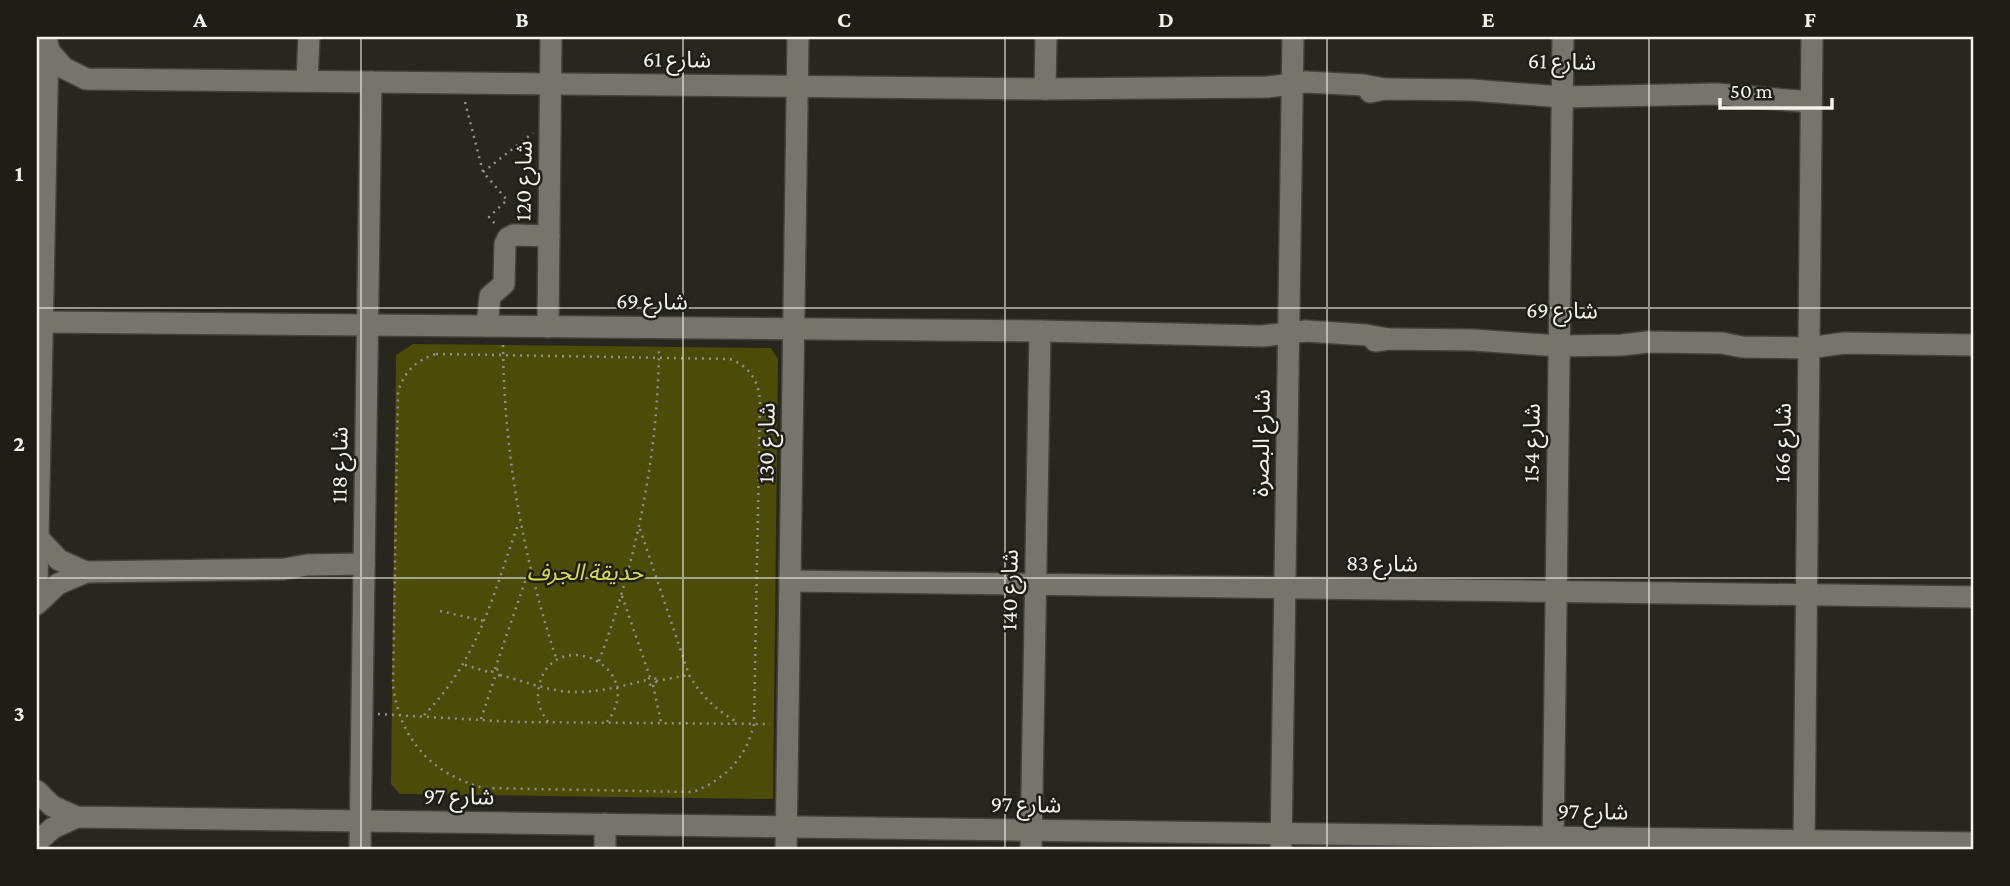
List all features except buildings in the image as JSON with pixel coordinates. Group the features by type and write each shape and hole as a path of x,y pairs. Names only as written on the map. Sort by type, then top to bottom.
{"street":[{"path":"307,81 309,37"},
{"name":"شارع 120","path":"548,327 551,37"},
{"name":"شارع 130","path":"786,849 798,37"},
{"path":"1045,89 1046,37"},
{"name":"شارع البصرة","path":"1281,841 1293,37"},
{"name":"شارع 154","path":"1553,843 1563,37"},
{"name":"شارع 166","path":"1804,845 1812,37"},
{"path":"48,43 64,68 86,79"},
{"path":"37,585 48,43"},
{"path":"47,107 64,89 86,79"},
{"name":"شارع 61","path":"86,79 1045,89 1293,88 1363,85 1385,89 1471,90 1492,86 1562,92 1631,89 1652,94 1717,94 1738,90 1812,96"},
{"name":"شارع 118","path":"360,849 371,82"},
{"path":"495,326 490,296 504,284 505,244 508,238 514,235 549,236"},
{"name":"شارع 69","path":"42,322 1040,331 1289,337 1366,335 1389,339 1474,340 1496,336 1559,341 1627,338 1648,342 1723,343 1742,339 1809,343 1973,345"},
{"name":"شارع 140","path":"1031,840 1040,331"},
{"path":"39,539 59,561 86,572"},
{"path":"37,604 58,584 86,572 284,569 307,565 364,570"},
{"name":"شارع 83","path":"790,581 1973,597"},
{"name":"شارع 97","path":"37,792 52,806 77,817 786,828 1031,840 1804,845 1973,843"},
{"name":"شارع 97","path":"37,842 53,828 77,817"},
{"path":"605,824 605,849"}],"path":[{"path":"460,83 483,172 507,201 489,217 508,238"},
{"path":"483,172 550,119"},
{"path":"495,326 503,356 506,427 519,522 529,569 557,661"},
{"path":"600,662 640,529 655,432 659,328"},
{"path":"503,356 730,359 753,375 760,393 754,724 750,742 735,765 715,782 693,792 497,788 470,784 431,762 411,739 398,715 393,685 398,392 411,367 427,357 503,356"},
{"path":"423,716 445,692 464,665 484,621 519,522"},
{"path":"640,529 689,675 715,708 739,723"},
{"path":"492,673 529,569"},
{"path":"622,596 653,685 661,722"},
{"path":"440,611 484,621"},
{"path":"549,723 538,701 545,671 557,661 578,655 600,662 610,672 617,687 615,709 606,723"},
{"path":"464,665 492,673 495,677"},
{"path":"495,669 499,670 500,675"},
{"path":"480,720 495,677 500,675 540,686 578,692 617,687 649,678 656,681 689,675"},
{"path":"653,685 656,681"},
{"path":"362,714 549,723 788,724"}],"green space":[{"name":"حديقة الجرف","path":"413,344 771,348 778,359 773,799 400,794 391,784 396,355"}]}
